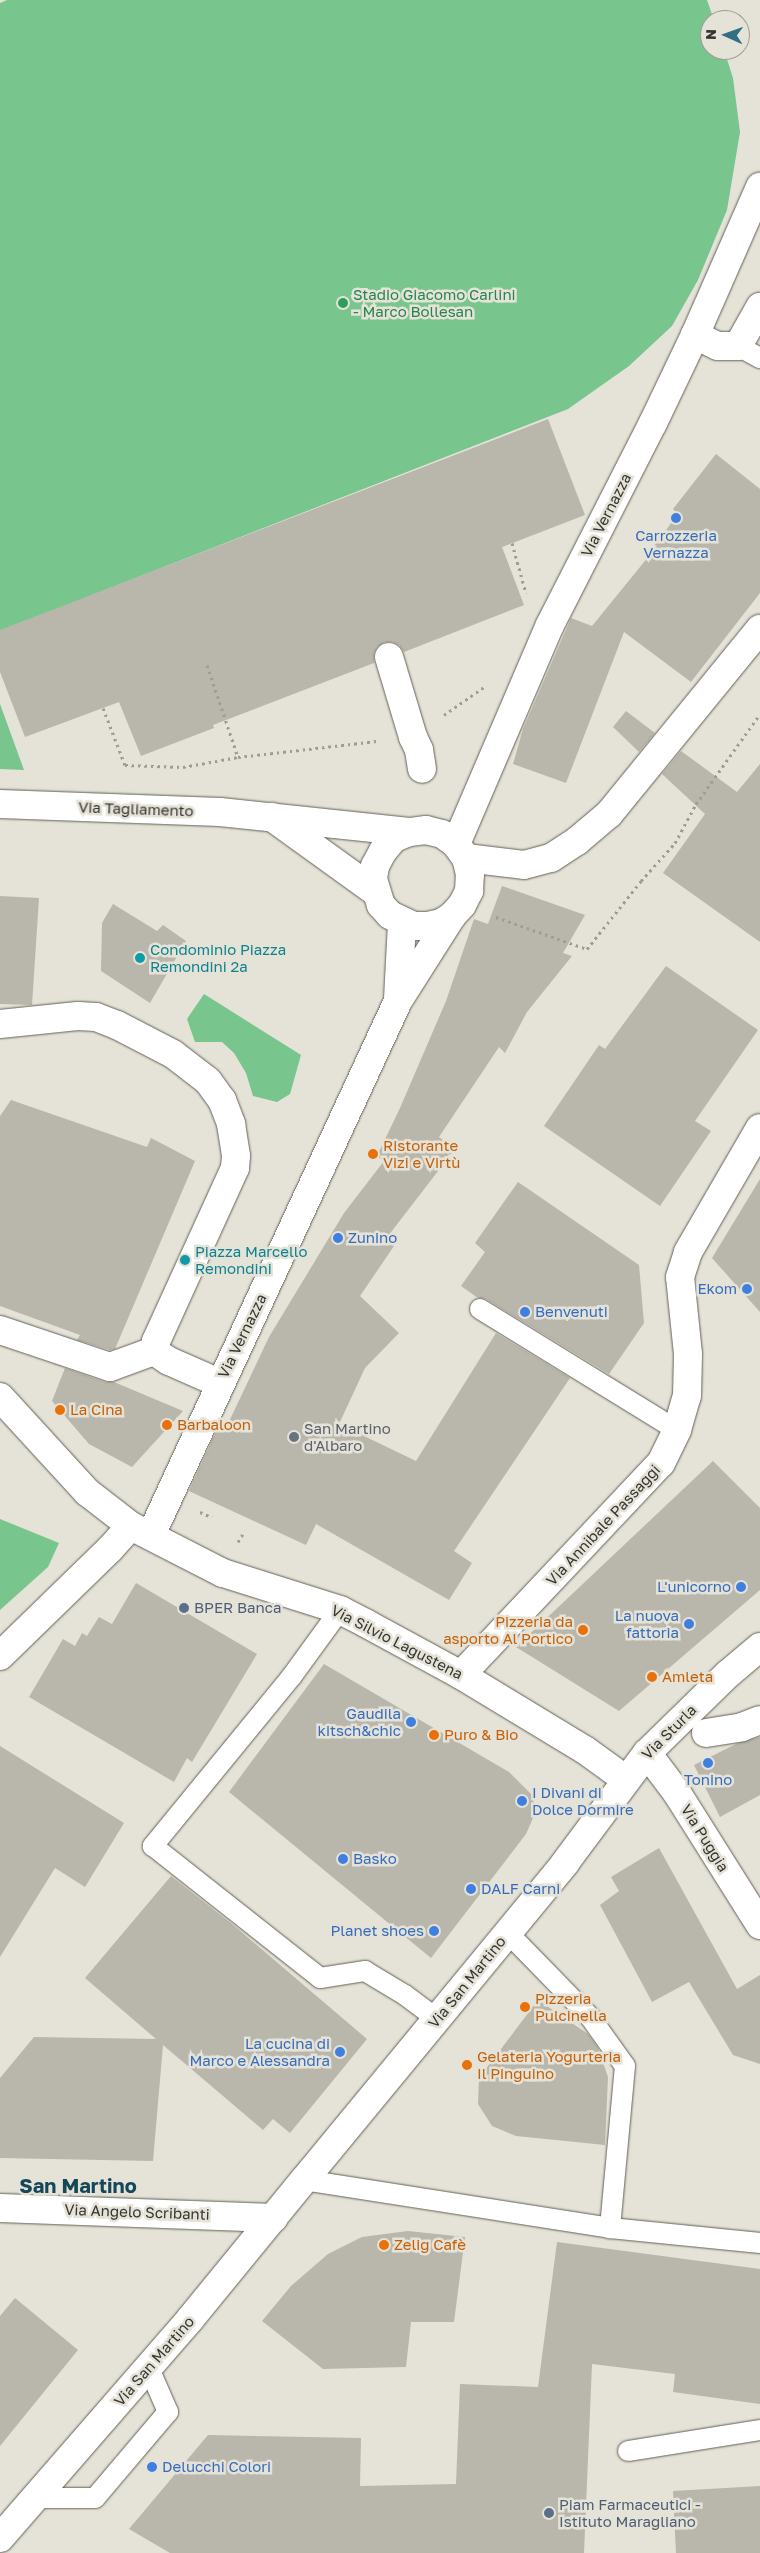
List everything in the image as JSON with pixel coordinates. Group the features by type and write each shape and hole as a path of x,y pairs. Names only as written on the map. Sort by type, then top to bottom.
{"street":[{"name":"Via Vernazza","path":"0,1656 110,1549 141,1530 219,1383 398,1001 469,891 470,874 461,851 550,625 695,335 760,187"},
{"path":"695,335 718,346 749,352 760,307"},
{"path":"457,911 441,923 428,926 414,926 390,915 376,892 373,879 375,866 382,850 394,838 409,832 426,830 442,834 461,851 524,865 551,858 577,841 609,814 760,629"},
{"path":"389,657 413,737 419,750 422,769"},
{"name":"Via Tagliamento","path":"0,804 220,812 409,832"},
{"path":"271,816 376,892"},
{"name":"Via Vernazza","path":"398,1001 402,922"},
{"path":"0,1024 78,1016 96,1017 173,1054 208,1081 222,1100 231,1124 236,1156 231,1181 156,1341 154,1351"},
{"name":"Via Annibale Passaggi","path":"461,1675 634,1494 661,1463 677,1430 687,1396 688,1354 680,1276 688,1252 760,1128"},
{"path":"0,1330 110,1367 154,1351"},
{"path":"154,1351 169,1361 219,1383"},
{"name":"Via Silvio Lagustena","path":"0,1397 87,1492 141,1530 223,1573 340,1610 461,1675 585,1750 625,1780"},
{"name":"Via Sturla","path":"625,1780 647,1753 728,1674 760,1647"},
{"path":"706,1733 742,1727 760,1720"},
{"name":"Via Puggia","path":"647,1753 677,1793 760,1925"},
{"name":"Via San Martino","path":"0,2538 37,2498 274,2218 565,1863 625,1780"},
{"name":"Via Angelo Scribanti","path":"0,2208 274,2218"}],"lane":[{"path":"480,1309 677,1430"},
{"path":"340,1610 292,1676 153,1846 320,1978 365,1971 405,1995 437,2019"},
{"path":"508,1933 590,2017 625,2066 610,2228"},
{"path":"304,2180 610,2228 760,2243"},
{"path":"37,2498 95,2498 168,2412 148,2366"},
{"path":"628,2452 760,2430"}],"path":[{"path":"103,708 125,765 183,767 238,757"},
{"path":"457,911 587,949 641,881 675,843 696,804 760,714"},
{"path":"200,1512 212,1517"}],"green space":[{"name":"Stadio Giacomo Carlini - Marco Bollesan","path":"7,0 707,0 710,10 700,10 700,60 727,60 733,78 740,132 727,210 698,280 672,326 629,366 568,409 0,631 0,3"},
{"path":"0,704 24,770 0,769"},
{"path":"204,994 301,1055 290,1094 277,1102 253,1096 246,1073 234,1053 222,1042 195,1042 187,1019"},
{"path":"0,1519 59,1543 48,1567 0,1610"}],"building":[{"path":"548,419 585,515 502,547 524,605 404,652 399,645 393,642 384,642 377,647 374,653 374,663 213,725 214,728 141,756 119,702 25,737 0,672 0,630"},
{"path":"716,454 760,489 760,593 691,682 624,632 566,783 513,764 523,729 571,618 592,626 653,551 651,550 678,514 673,509"},
{"path":"626,711 655,733 639,752 613,727"},
{"path":"681,751 737,792 760,764 760,942 663,873 705,814 662,774"},
{"path":"502,886 585,915 563,953 572,956 527,1012 505,1053 499,1047 439,1137 455,1149 385,1240 394,1246 360,1296 399,1333 365,1368 339,1424 416,1461 496,1333 570,1378 454,1551 472,1563 449,1600 316,1524 306,1545 189,1491 219,1425 226,1428 269,1337 344,1213 384,1161 377,1156 446,1001 474,919 488,924"},
{"path":"0,896 39,898 32,1005 0,1004"},
{"name":"Condominio Piazza Remondini 2a","path":"113,904 157,931 163,925 186,941 150,1003 101,971 102,923"},
{"path":"666,966 758,1030 695,1121 711,1131 660,1206 544,1126 599,1045 605,1049"},
{"path":"11,1100 147,1147 151,1138 195,1161 115,1349 110,1350 77,1340 80,1335 0,1306 0,1116"},
{"path":"760,1179 760,1312 712,1258"},
{"path":"518,1182 639,1265 644,1323 609,1374 486,1299 478,1298 461,1286 485,1252 475,1243"},
{"path":"65,1368 105,1382 114,1382 183,1411 132,1467 89,1444 52,1401"},
{"path":"713,1461 760,1508 760,1590 619,1711 516,1647"},
{"path":"136,1583 257,1654 192,1762 187,1758 174,1782 29,1697 63,1639 75,1646 82,1633 87,1636 99,1617 112,1624"},
{"path":"324,1664 509,1772 531,1794 535,1806 533,1818 526,1834 431,1958 229,1792"},
{"path":"760,1737 760,1795 720,1817 694,1765 738,1743"},
{"path":"0,1746 124,1823 85,1887 55,1868 0,1957"},
{"path":"659,1848 737,1989 760,1975 760,2064 733,2055 689,1982 652,2002 600,1905 619,1891 611,1877"},
{"path":"171,1876 232,1924 367,2039 290,2133 273,2119 263,2130 163,2045 153,2161 0,2158 0,2078 34,2037 156,2039 85,1978"},
{"path":"538,2000 588,2034 598,2048 608,2077 605,2145 516,2136 492,2126 478,2104 479,2078"},
{"path":"408,2231 465,2237 454,2322 411,2322 406,2367 323,2369 262,2321 291,2286 328,2254 362,2237"},
{"path":"557,2242 760,2269 760,2404 673,2392 675,2374 592,2364 584,2553 170,2553 129,2529 208,2435 361,2438 360,2486 456,2484 460,2384 538,2387"},
{"path":"15,2298 78,2350 0,2446 0,2316"},
{"path":"760,2486 760,2553 676,2553 673,2491"}],"place":[{"name":"Stadio Giacomo Carlini - Marco Bollesan","path":"343,303"},
{"name":"Carrozzeria Vernazza","path":"676,518"},
{"name":"Condominio Piazza Remondini 2a","path":"140,958"},
{"name":"Ristorante Vizi e Virtù","path":"373,1154"},
{"name":"Zunino","path":"338,1238"},
{"name":"Piazza Marcello Remondini","path":"185,1260"},
{"name":"Ekom","path":"747,1289"},
{"name":"Benvenuti","path":"525,1312"},
{"name":"La Cina","path":"60,1410"},
{"name":"Barbaloon","path":"167,1425"},
{"name":"San Martino d'Albaro","path":"294,1437"},
{"name":"L'unicorno","path":"741,1587"},
{"name":"BPER Banca","path":"184,1608"},
{"name":"La nuova fattoria","path":"689,1624"},
{"name":"Pizzeria da asporto Al Portico","path":"583,1630"},
{"name":"Amleta","path":"652,1677"},
{"name":"Gaudila kitsch&chic","path":"411,1722"},
{"name":"Puro & Bio","path":"434,1735"},
{"name":"Tonino","path":"708,1763"},
{"name":"I Divani di Dolce Dormire","path":"522,1801"},
{"name":"Basko","path":"343,1859"},
{"name":"DALF Carni","path":"471,1889"},
{"name":"Planet shoes","path":"434,1931"},
{"name":"Pizzeria Pulcinella","path":"525,2007"},
{"name":"La cucina di Marco e Alessandra","path":"340,2052"},
{"name":"Gelateria Yogurteria Il Pinguino","path":"467,2065"},
{"name":"Zelig Cafè","path":"384,2245"},
{"name":"Delucchi Colori","path":"152,2467"},
{"name":"Piam Farmaceutici - Istituto Maragliano","path":"549,2513"}],"district":[{"name":"San Martino","path":"78,2185"}]}
